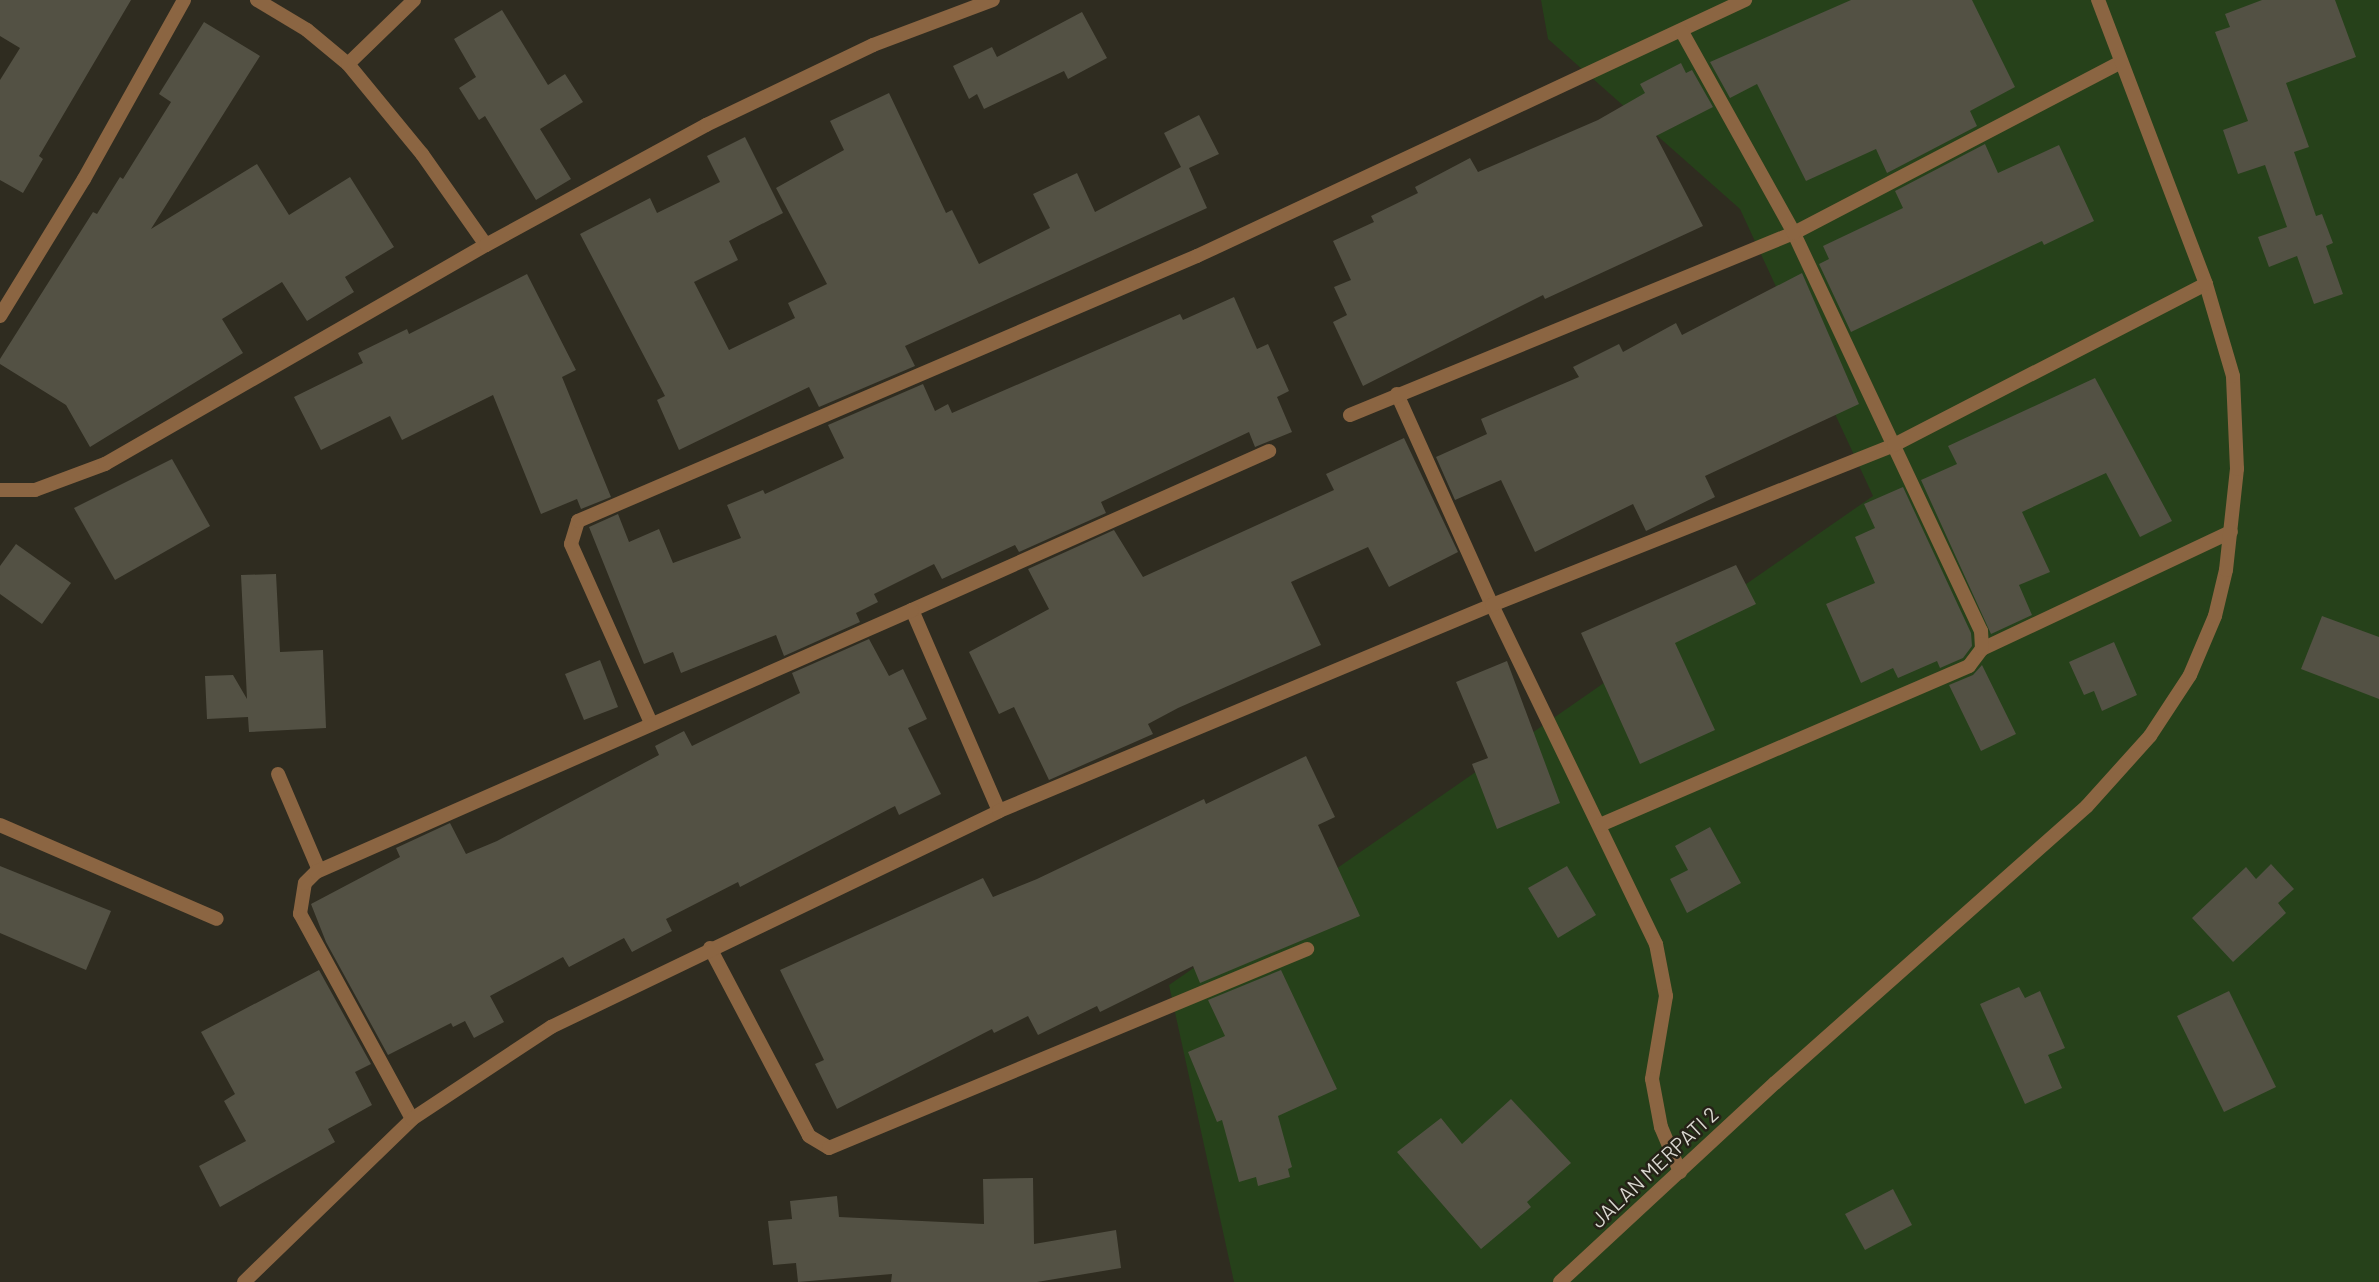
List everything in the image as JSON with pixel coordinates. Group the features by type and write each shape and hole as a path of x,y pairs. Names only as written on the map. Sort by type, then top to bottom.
{"street":[{"path":"0,316 84,179 184,0"},
{"path":"257,0 307,30 348,64 422,154 486,244"},
{"path":"348,64 414,0"},
{"path":"0,490 35,490 105,464 486,244 790,83 873,45 993,0"},
{"path":"652,723 574,554 570,535 578,522 1197,256 1682,32 1745,0"},
{"name":"JALAN MERPATI 2","path":"1560,1282 1775,1083 2078,815 2150,736 2190,675 2215,616 2231,532 2238,421 2233,376 2206,284 2119,63 2098,0"},
{"path":"1682,32 1794,233 1981,631 1982,649"},
{"path":"1350,415 1794,233 2119,63"},
{"path":"244,1282 412,1119 551,1027 710,948 999,811 1492,605 1894,445 2206,284"},
{"path":"1397,394 1492,605 1656,944 1666,996 1651,1079 1661,1127 1680,1171"},
{"path":"412,1119 300,914 305,883 319,870 1269,451"},
{"path":"1600,825 1969,666 1982,649 2231,532"},
{"path":"912,610 999,811"},
{"path":"278,774 319,870"},
{"path":"0,825 217,919"},
{"path":"710,948 809,1136 830,1148 1307,949"}],"green space":[{"path":"1541,0 2379,0 2379,1282 1234,1282 1169,985 1873,496 1740,209 1548,39"}],"building":[{"path":"0,0 131,0 39,156 43,159 23,193 0,180 0,80 20,48 0,36"},
{"path":"1851,0 1972,0 2015,87 1970,111 1977,126 1887,173 1876,149 1806,181 1757,84 1730,98 1710,62"},
{"path":"2262,0 2335,0 2356,57 2286,83 2309,147 2294,152 2316,216 2322,214 2333,243 2326,246 2343,294 2314,304 2297,256 2269,267 2258,237 2287,227 2265,165 2238,174 2223,130 2248,121 2215,32 2230,27 2225,14"},
{"path":"502,10 548,85 565,74 583,102 540,129 571,179 536,200 485,116 479,120 459,88 476,77 454,39"},
{"path":"1082,12 1107,58 1068,79 1064,71 984,109 977,94 969,99 953,66 992,47 997,57"},
{"path":"204,22 260,56 151,229 257,164 289,215 350,177 394,247 345,277 354,292 307,321 282,282 222,319 243,353 90,447 66,405 0,364 0,359 93,212 97,214 120,177 123,179 171,102 159,94"},
{"path":"1681,63 1686,73 1692,70 1713,107 1656,136 1703,226 1545,299 1543,295 1363,386 1333,322 1347,315 1334,287 1351,280 1333,241 1374,222 1371,216 1418,193 1415,187 1470,158 1478,172 1598,120 1645,93 1640,84"},
{"path":"889,93 946,213 952,210 979,264 1050,228 1033,194 1077,173 1095,212 1181,167 1164,133 1199,115 1219,154 1189,168 1207,208 905,346 915,366 819,407 809,387 679,450 657,400 665,396 580,234 650,198 657,213 720,182 707,156 745,137 783,213 729,241 738,260 694,282 729,350 795,318 788,303 827,284 776,188 844,150 830,121"},
{"path":"1985,144 1998,173 2059,145 2094,221 2044,245 2042,241 1851,332 1819,264 1829,259 1823,246 1903,208 1895,191"},
{"path":"1802,273 1859,404 1705,476 1715,497 1646,531 1633,504 1535,552 1501,480 1455,500 1436,457 1487,434 1481,419 1579,377 1573,367 1619,344 1623,352 1676,323 1682,335"},
{"path":"527,274 576,370 562,377 611,497 581,509 577,499 541,514 493,395 402,440 390,416 321,450 294,397 363,363 358,353 407,329 409,334"},
{"path":"1234,297 1257,349 1268,344 1289,391 1277,397 1292,432 1255,447 1249,432 1101,502 1106,513 1019,552 1015,545 942,579 934,564 874,594 878,602 856,613 860,622 784,656 776,635 681,673 673,652 644,664 589,527 618,514 629,542 659,529 673,563 741,538 727,505 763,490 765,494 844,458 828,425 923,384 935,411 948,404 952,413 1180,314 1183,320"},
{"path":"2095,378 2172,521 2140,537 2106,473 2022,512 2050,572 2019,585 2032,615 1991,634 1921,480 1957,464 1948,446"},
{"path":"1404,438 1458,552 1389,587 1368,547 1291,582 1321,645 1178,708 1148,724 1153,734 1049,780 1014,707 999,714 969,652 1049,609 1028,569 1114,530 1143,577 1334,490 1326,474"},
{"path":"172,459 210,526 115,580 74,508"},
{"path":"1903,487 1971,633 1972,646 1963,658 1940,668 1937,661 1898,678 1893,668 1861,683 1826,604 1875,583 1855,537 1875,528 1864,504"},
{"path":"16,544 71,583 42,624 0,594 0,566"},
{"path":"1736,565 1756,604 1675,643 1715,730 1640,764 1581,633"},
{"path":"276,574 280,652 323,650 326,728 249,732 248,717 207,719 205,676 233,675 247,699 241,575"},
{"path":"2322,616 2379,637 2379,699 2301,669"},
{"path":"869,639 889,676 903,669 927,719 908,728 941,794 899,815 895,806 740,887 738,882 666,919 672,931 632,952 624,938 569,967 563,957 490,996 504,1022 474,1038 465,1021 453,1027 451,1023 388,1055 326,942 311,904 400,857 396,848 450,823 466,854 497,841 659,755 655,746 684,731 692,746 800,693 792,673"},
{"path":"2114,642 2137,695 2102,711 2094,691 2084,695 2069,662"},
{"path":"600,660 618,707 584,720 565,674"},
{"path":"1507,661 1560,803 1497,829 1472,764 1488,758 1456,682"},
{"path":"1982,665 2016,734 1981,751 1949,685 1973,675"},
{"path":"1306,756 1335,817 1318,825 1360,916 1200,983 1193,966 1100,1012 1097,1006 1038,1035 1028,1016 994,1033 992,1029 837,1109 815,1064 824,1060 780,970 983,878 993,897 1037,879 1204,799 1206,804"},
{"path":"1710,827 1741,883 1687,913 1670,879 1688,870 1675,846"},
{"path":"2271,864 2294,889 2278,903 2286,913 2233,962 2192,918 2246,867 2256,879"},
{"path":"0,866 111,911 86,970 0,933"},
{"path":"1567,866 1596,915 1558,938 1528,888"},
{"path":"319,970 371,1064 355,1072 372,1105 328,1129 335,1142 220,1207 199,1166 246,1141 224,1101 235,1094 201,1032"},
{"path":"1281,970 1337,1089 1278,1116 1292,1167 1288,1169 1290,1177 1258,1186 1256,1177 1239,1182 1222,1120 1217,1122 1188,1052 1225,1036 1208,1000"},
{"path":"2019,987 2025,998 2040,991 2065,1048 2048,1055 2062,1088 2025,1104 1980,1004"},
{"path":"2229,991 2276,1087 2224,1112 2177,1016"},
{"path":"1511,1099 1571,1163 1527,1202 1531,1207 1481,1249 1397,1152 1441,1118 1462,1144"},
{"path":"1033,1178 1034,1244 1116,1230 1121,1268 1037,1282 891,1282 892,1274 798,1282 796,1263 773,1265 768,1221 792,1219 790,1201 837,1196 839,1217 984,1224 983,1179"},
{"path":"1893,1189 1912,1225 1865,1250 1845,1214"}]}
